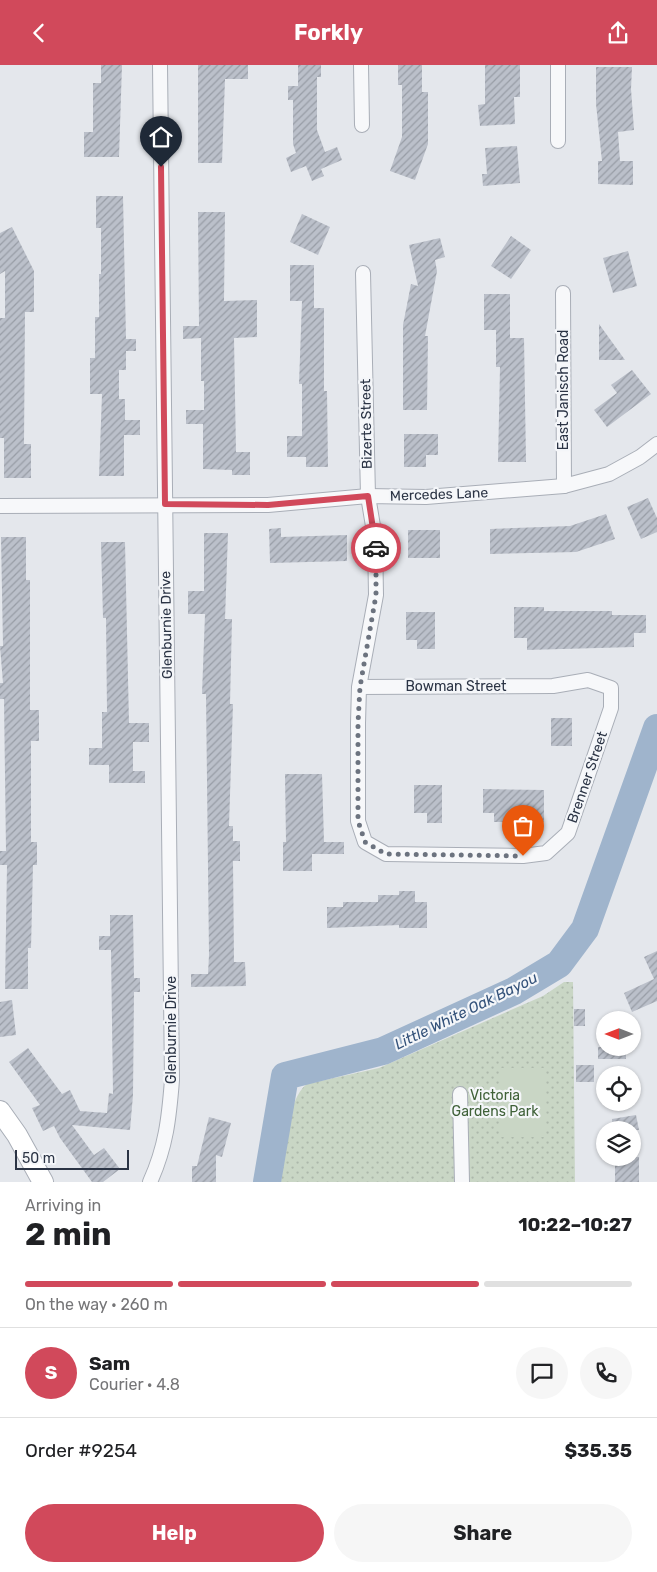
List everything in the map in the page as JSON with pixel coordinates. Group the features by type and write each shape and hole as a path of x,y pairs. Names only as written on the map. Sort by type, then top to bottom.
{"street":[{"name":"Glenburnie Drive","path":"150,1182 159,1161 169,1125 172,1080 160,65"},
{"path":"361,65 362,125"},
{"path":"558,65 558,141"},
{"name":"Bizerte Street","path":"363,273 368,496 375,538 376,595 360,687 358,821 365,842 386,854 422,854"},
{"name":"East Janisch Road","path":"563,293 564,486"},
{"name":"Mercedes Lane","path":"0,506 268,505 368,496 426,497 564,486 609,474 640,457 657,444"},
{"name":"Brenner Street","path":"422,854 523,856 546,853 568,833 611,708 611,688 588,680 552,686"},
{"name":"Bowman Street","path":"360,687 552,686"},
{"path":"460,1094 462,1182"},
{"path":"0,1111 17,1135 43,1182"}],"green space":[{"name":"Victoria Gardens Park","path":"564,982 573,982 575,1182 281,1182 285,1144 291,1115 300,1091 307,1084 379,1068 543,996"},
{"path":"499,1068 544,1068 544,1137 499,1137"}],"building":[{"path":"101,65 122,65 119,157 84,157 84,132 93,132 93,83 101,83"},
{"path":"198,65 248,65 248,79 225,79 222,163 198,163"},
{"path":"298,65 321,65 321,77 317,77 317,130 325,152 337,147 342,160 321,169 324,176 312,181 306,166 291,172 286,158 296,153 293,144 293,100 288,100 288,86 298,86"},
{"path":"398,65 422,65 422,92 428,92 428,144 415,180 390,171 402,137 402,85 398,85"},
{"path":"485,65 520,65 520,97 514,97 515,124 480,126 478,105 485,104"},
{"path":"596,67 632,67 631,89 634,130 618,132 620,161 633,161 633,185 598,184 598,161 602,161 596,104"},
{"path":"517,146 520,183 483,186 482,174 487,174 485,148"},
{"path":"96,196 123,196 126,339 136,339 136,351 126,351 126,370 119,370 119,399 125,399 125,420 140,420 140,435 124,435 124,476 99,476 102,394 90,394 90,358 95,358 95,317 99,317 99,274 101,274 101,228 96,228"},
{"path":"198,212 225,212 224,301 257,300 257,337 234,338 236,452 250,452 250,475 232,475 232,470 203,469 203,424 186,424 186,410 204,410 204,381 201,381 201,338 183,339 183,326 199,326"},
{"path":"302,214 330,227 318,255 290,242"},
{"path":"12,227 34,271 34,312 25,312 24,444 31,444 31,478 4,478 4,438 0,438 0,318 5,318 5,271 0,274 0,233"},
{"path":"511,236 531,250 511,279 491,266"},
{"path":"440,238 445,257 435,260 437,271 425,336 428,336 427,410 403,410 403,325 411,284 418,286 409,245"},
{"path":"628,251 637,286 613,293 603,258"},
{"path":"290,265 314,265 314,308 324,308 324,391 327,391 328,467 306,467 306,457 287,457 287,436 302,436 302,384 299,384 302,301 290,301"},
{"path":"484,294 510,294 510,338 524,338 526,462 498,462 500,367 496,367 496,330 484,330"},
{"path":"599,324 625,360 599,360"},
{"path":"632,370 651,394 607,427 594,410 617,393 611,385"},
{"path":"404,434 438,434 438,455 426,455 426,467 404,467"},
{"path":"648,498 657,518 657,532 641,539 627,507"},
{"path":"606,514 615,539 576,552 490,554 490,529 570,526"},
{"path":"281,528 281,537 347,535 347,561 270,563 269,529"},
{"path":"408,530 440,530 440,558 408,558"},
{"path":"204,533 228,533 225,619 232,619 230,704 233,704 229,826 233,826 233,841 240,841 240,861 233,861 234,962 245,962 246,986 191,987 191,974 208,974 209,955 206,694 202,694 205,614 188,614 188,591 204,591"},
{"path":"1,537 26,537 26,580 30,580 30,710 39,710 39,741 31,741 31,842 37,842 37,865 33,865 31,948 28,948 28,989 5,989 7,865 0,865 0,851 6,851 4,699 0,699 0,683 3,683 0,646 3,646"},
{"path":"101,542 125,542 129,723 149,723 149,742 133,742 133,771 145,771 145,783 109,783 109,765 89,765 89,748 102,748 102,712 107,712 106,618 103,618"},
{"path":"514,607 544,607 544,611 612,611 612,615 646,615 646,633 634,633 634,647 527,650 527,638 514,638"},
{"path":"406,612 435,612 435,649 417,649 417,640 406,640"},
{"path":"551,718 572,718 572,746 551,746"},
{"path":"285,774 322,774 324,842 344,842 344,854 312,854 312,871 283,871 283,842 286,842"},
{"path":"414,785 442,785 442,823 427,823 427,813 414,813"},
{"path":"483,789 544,790 544,822 494,822 494,813 483,813"},
{"path":"399,891 415,891 415,902 427,902 427,928 399,928 399,925 327,928 327,907 343,907 343,902 378,902 378,895 399,895"},
{"path":"110,915 133,915 134,978 140,978 140,992 134,992 133,1095 130,1130 72,1125 94,1155 104,1148 120,1169 103,1182 92,1182 60,1138 54,1126 43,1131 32,1108 40,1105 9,1062 28,1048 62,1094 70,1090 80,1111 107,1113 109,1093 113,1094 111,950 99,950 99,936 110,936"},
{"path":"657,951 657,1001 632,1011 624,993 654,979 644,957"},
{"path":"12,1000 16,1035 0,1037 0,1002"},
{"path":"574,1009 585,1009 585,1026 574,1026"},
{"path":"598,1056 626,1056 626,1059 598,1059"},
{"path":"576,1065 594,1065 594,1082 576,1082"},
{"path":"636,1115 637,1121 612,1121 612,1119"},
{"path":"209,1117 231,1123 222,1157 216,1155 216,1182 192,1182 192,1166 197,1166"},
{"path":"615,1166 639,1166 639,1182 615,1182"}],"waterway":[{"name":"Little White Oak Bayou","path":"267,1182 285,1076 383,1051 514,991 559,964 585,929 657,728"}],"way so far":[{"path":"376,548 376,595 360,687 358,723 358,821 365,842 386,854 523,856"}],"route":[{"path":"161,167 165,504 268,505 368,496 376,548"}]}
